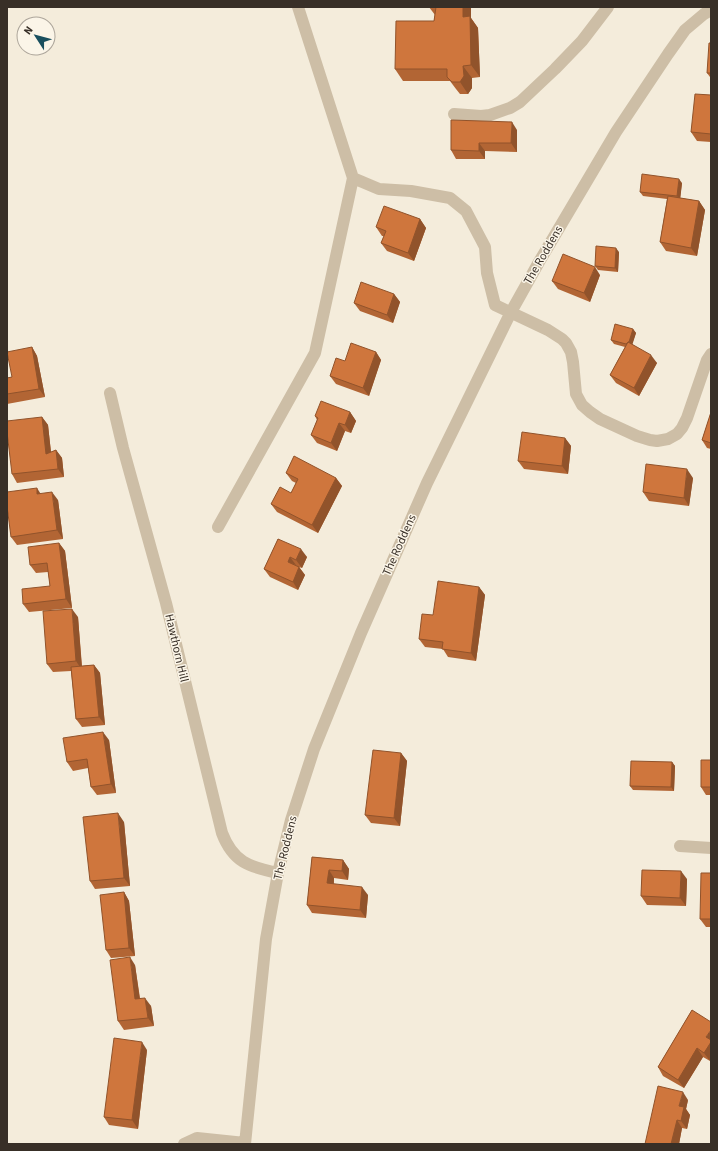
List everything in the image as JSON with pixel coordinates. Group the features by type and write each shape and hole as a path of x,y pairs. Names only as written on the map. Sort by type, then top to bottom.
{"street":[{"path":"218,527 315,353 353,178 298,7"},
{"path":"454,114 481,116 490,115 510,108 520,102 582,41 608,7"},
{"name":"The Roddens","path":"245,1143 266,939 278,873 291,820 314,749 358,640 427,483 511,312 539,262 616,132 668,54 685,30 711,10"},
{"path":"353,178 379,189 411,191 450,198 466,211 485,247 486,273 495,305 552,332 566,343 574,362 577,397 587,410 596,417 641,438 653,441 661,441 671,438 677,434 686,422 707,360 711,354"},
{"name":"Hawthorn Hill","path":"110,393 123,448 166,603 222,833 230,849 241,861 257,868 278,873"},
{"path":"680,846 711,848"},
{"path":"184,1144 197,1138 245,1143"}],"building":[{"path":"436,7 463,7 463,17 470,16 471,65 463,66 464,76 460,82 452,82 447,77 447,69 395,69 396,21 434,21"},
{"path":"709,43 711,43 711,73 707,73"},
{"path":"695,94 711,95 711,134 691,132"},
{"path":"451,120 512,122 511,143 479,143 479,151 451,150"},
{"path":"642,174 679,179 677,196 640,192"},
{"path":"668,196 699,201 691,248 660,242"},
{"path":"384,206 420,219 408,253 381,243 386,231 376,227"},
{"path":"596,246 616,248 615,268 595,266"},
{"path":"563,254 595,267 584,293 552,281"},
{"path":"361,282 394,294 387,315 354,303"},
{"path":"615,324 633,329 629,342 626,344 611,340"},
{"path":"628,342 651,355 634,388 610,375"},
{"path":"351,343 376,352 363,388 330,376 336,358 345,361"},
{"path":"32,347 39,389 7,394 7,378 12,377 7,352"},
{"path":"321,401 350,412 345,425 339,423 331,443 311,435 318,418 315,416"},
{"path":"711,412 711,443 702,440"},
{"path":"42,417 46,454 56,450 58,469 12,474 7,421"},
{"path":"522,432 565,438 562,466 518,461"},
{"path":"294,456 336,478 312,525 271,504 280,487 291,493 298,479 286,473"},
{"path":"646,464 687,469 684,498 643,492"},
{"path":"37,488 37,494 52,492 57,530 11,537 7,506 7,492"},
{"path":"278,539 301,549 296,560 290,557 288,562 299,567 293,582 264,569"},
{"path":"59,543 66,599 23,604 22,589 50,586 47,563 30,565 28,547"},
{"path":"438,581 479,587 471,653 442,649 443,642 419,639 422,614 433,615"},
{"path":"72,609 76,661 47,664 43,611"},
{"path":"94,665 99,717 76,719 71,667"},
{"path":"103,732 111,784 91,787 87,759 67,762 63,738"},
{"path":"373,750 401,753 394,818 365,815"},
{"path":"701,760 711,760 711,787 701,787"},
{"path":"631,761 672,762 671,787 630,786"},
{"path":"118,813 124,878 90,881 83,817"},
{"path":"312,857 343,860 342,871 329,870 327,883 362,887 360,910 307,905"},
{"path":"642,870 681,871 680,898 641,896"},
{"path":"701,873 711,873 711,919 700,919"},
{"path":"124,892 129,948 106,950 100,895"},
{"path":"130,957 135,999 145,998 148,1018 118,1021 110,960"},
{"path":"692,1010 711,1022 711,1030 706,1037 711,1040 711,1042 704,1053 697,1048 678,1080 658,1067"},
{"path":"114,1038 142,1042 132,1120 104,1117"},
{"path":"658,1086 683,1092 679,1106 684,1107 681,1121 677,1120 671,1144 645,1144"}]}
